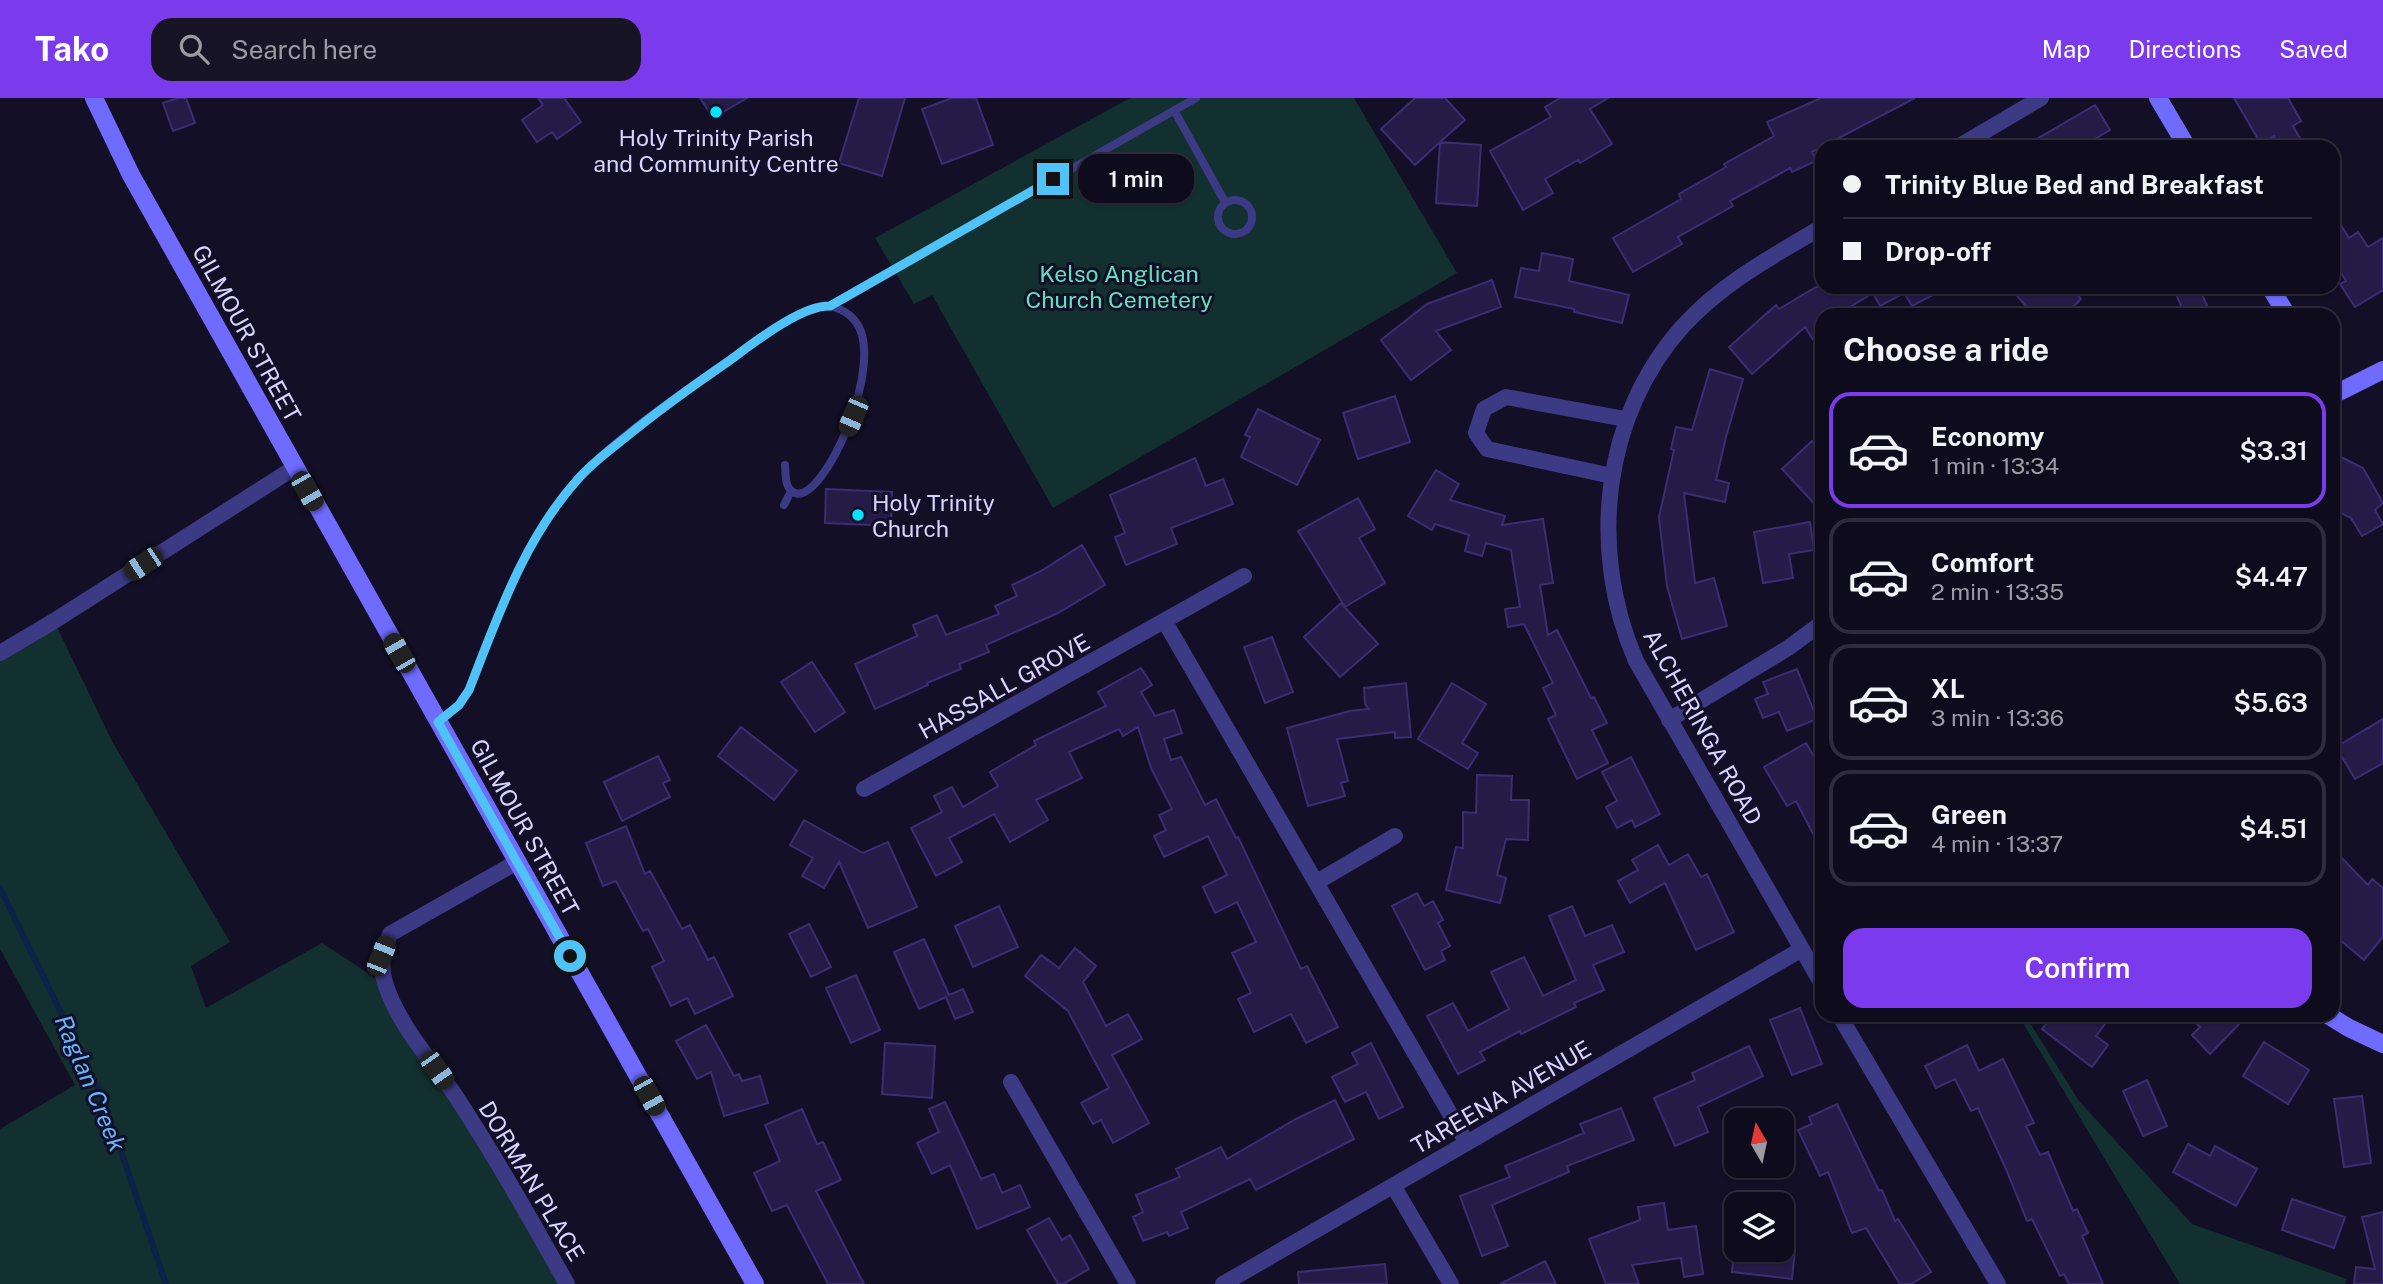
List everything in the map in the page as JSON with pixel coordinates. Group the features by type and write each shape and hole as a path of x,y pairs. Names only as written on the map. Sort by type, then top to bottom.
{"main road":[{"name":"GILMOUR STREET","path":"94,98 131,175 294,468 755,1284"},
{"path":"2158,98 2183,140"},
{"path":"2340,390 2383,370"},
{"path":"2339,1022 2383,1044"}],"street":[{"path":"1970,140 2041,98"},
{"name":"ALCHERINGA ROAD","path":"1815,231 1743,274 1684,325 1665,348 1625,419 1612,476 1608,514 1612,580 1628,642 1636,661 1815,972"},
{"path":"1612,476 1487,449 1476,433 1485,408 1506,397 1625,419"},
{"path":"0,653 294,468"},
{"name":"HASSALL GROVE","path":"864,789 1244,576"},
{"path":"1165,622 1467,1143"},
{"path":"1669,720 1788,648 1815,628"},
{"path":"1317,882 1395,836"},
{"name":"DORMAN PLACE","path":"517,862 390,934 381,956 386,985 410,1033 454,1095 519,1199 567,1284"},
{"name":"TAREENA AVENUE","path":"1223,1284 1802,949"},
{"path":"1843,1022 1998,1284"},
{"path":"1011,1082 1128,1284"},
{"path":"1394,1187 1451,1284"}],"lane":[{"path":"438,722 459,705 469,690 523,559 563,497 580,477 666,405 763,336 814,308 830,306 1196,98"},
{"path":"1174,110 1225,202"},
{"path":"1236,200 1246,205 1251,214 1249,225 1240,233 1230,233 1221,227 1218,216 1225,202 1236,200"},
{"path":"791,491 803,493 815,485 842,440 863,383 866,354 863,333 851,316 830,306"},
{"path":"785,465 786,482 791,491"},
{"path":"784,505 791,491"}],"green space":[{"name":"Kelso Anglican Church Cemetery","path":"1130,98 1354,98 1457,273 1053,508 932,295 914,304 875,238"},
{"path":"54,621 112,741 230,942 191,966 206,1008 322,943 386,985 567,1284 0,1284 0,1129 75,1085 0,949 0,653"},
{"path":"2022,1022 2031,1022 2079,1101 2192,1224 2347,1279 2345,1284 2180,1284"}],"building":[{"path":"186,98 195,123 173,131 163,103"},
{"path":"538,98 564,98 581,122 557,139 552,132 537,142 522,120 543,105"},
{"name":"Holy Trinity Parish and Community Centre","path":"700,98 747,98 713,118"},
{"path":"859,98 905,98 882,176 839,163"},
{"path":"952,98 976,98 993,145 942,164 922,109"},
{"path":"1415,98 1445,98 1465,120 1415,165 1381,129"},
{"path":"1560,98 1608,98 1590,109 1612,144 1545,179 1553,193 1523,210 1490,151 1551,117 1545,107"},
{"path":"1821,98 1915,98 1835,140 1815,140 1815,150 1812,152 1815,161 1792,172 1790,168 1730,201 1733,206 1678,237 1682,244 1633,272 1613,238 1681,199 1679,194 1726,167 1724,164 1774,136 1767,122"},
{"path":"2234,98 2288,98 2301,121 2293,126 2301,140 2276,140 2274,136 2268,140 2259,140"},
{"path":"2095,105 2110,130 2093,140 2035,140"},
{"path":"1440,142 1481,145 1477,206 1436,203"},
{"path":"2340,223 2349,238 2358,232 2368,247 2383,238 2383,290 2355,307 2340,284 2346,281 2340,270"},
{"path":"1542,253 1573,259 1569,281 1629,295 1622,323 1574,312 1574,309 1515,297 1521,268 1539,271"},
{"path":"1492,280 1501,307 1436,331 1451,350 1411,380 1381,340 1427,304"},
{"path":"1815,288 1815,294 1871,294 1848,308 1815,308 1815,343 1805,327 1752,374 1729,347 1776,305 1779,309"},
{"path":"1874,294 1902,294 1880,306"},
{"path":"1905,294 1935,294 1912,306"},
{"path":"2015,294 2077,294 2081,299 2072,308 2028,308"},
{"path":"2176,294 2202,294 2208,308 2182,308"},
{"path":"1710,369 1743,379 1716,480 1729,483 1725,502 1684,493 1695,583 1714,578 1727,626 1682,639 1667,586 1659,517 1674,450 1671,449 1676,427 1692,430"},
{"path":"1395,396 1410,442 1358,459 1343,413"},
{"path":"1258,409 1320,440 1297,485 1241,457 1250,437 1245,435"},
{"path":"1812,441 1815,444 1815,504 1782,469"},
{"path":"2341,457 2363,468 2383,503 2375,510 2383,524 2362,536 2351,518 2340,512"},
{"path":"1195,458 1206,486 1223,479 1233,504 1171,528 1177,544 1126,565 1115,537 1125,533 1110,495"},
{"path":"1436,470 1459,484 1450,500 1505,516 1502,525 1543,519 1553,583 1540,585 1548,635 1557,630 1591,698 1594,697 1607,723 1592,730 1608,763 1577,779 1548,719 1556,715 1543,688 1553,683 1524,624 1508,627 1505,609 1520,607 1511,550 1486,543 1482,556 1465,551 1469,535 1435,524 1432,530 1408,516"},
{"name":"Holy Trinity Church","path":"826,489 892,492 891,526 825,523"},
{"path":"1358,498 1375,529 1359,538 1385,583 1345,607 1298,531"},
{"path":"1810,522 1814,550 1789,554 1793,578 1763,583 1754,532"},
{"path":"1082,545 1105,585 1058,613 986,645 989,652 959,664 961,669 875,709 855,664 917,636 913,625 937,615 946,635 999,614 995,606 1017,596 1012,585 1041,571"},
{"path":"1341,603 1378,644 1340,677 1304,637"},
{"path":"1272,637 1293,692 1265,703 1244,647"},
{"path":"812,662 845,712 815,732 781,682"},
{"path":"1141,668 1152,685 1141,692 1155,716 1174,710 1182,733 1164,739 1171,760 1181,757 1205,805 1216,799 1236,838 1238,837 1301,969 1307,966 1338,1027 1306,1043 1291,1014 1254,1032 1238,999 1251,993 1232,953 1256,942 1237,902 1215,913 1203,887 1227,875 1208,836 1164,857 1154,836 1166,830 1159,815 1172,809 1151,768 1138,727 1123,736 1119,729 1069,752 1082,778 1036,800 1048,820 1010,842 994,814 949,838 962,862 936,876 911,828 942,812 934,796 952,787 963,807 998,786 990,772 1036,745 1034,741 1106,706 1098,692"},
{"path":"1797,669 1815,720 1787,731 1779,712 1763,718 1755,699 1768,694 1763,682"},
{"path":"1406,683 1411,737 1395,738 1395,732 1337,739 1348,781 1341,783 1345,796 1308,806 1287,728 1350,711 1369,709 1365,704 1364,688"},
{"path":"1452,683 1486,704 1462,743 1478,753 1468,769 1418,739"},
{"path":"2383,719 2383,763 2355,779 2340,754 2340,745"},
{"path":"741,727 797,771 774,800 718,756"},
{"path":"1806,743 1815,758 1815,838 1796,801 1787,806 1764,767"},
{"path":"658,756 670,780 663,783 670,797 622,821 604,782"},
{"path":"1631,757 1660,814 1635,827 1632,820 1617,828 1606,807 1617,801 1602,772"},
{"path":"1477,775 1512,776 1511,800 1529,800 1528,840 1506,839 1497,875 1506,878 1500,903 1446,890 1456,847 1463,848 1463,812 1476,813"},
{"path":"804,820 863,853 888,842 917,907 868,928 839,862 824,888 802,876 813,858 790,845"},
{"path":"626,826 645,874 650,871 682,929 690,925 708,960 714,957 733,996 695,1014 687,998 671,1006 652,967 664,961 648,929 643,931 616,881 603,886 586,843"},
{"path":"1658,845 1669,865 1688,854 1701,877 1707,874 1734,932 1696,950 1665,883 1630,903 1618,881 1638,870 1632,860"},
{"path":"2340,856 2368,885 2372,879 2383,888 2383,937 2364,960 2340,940"},
{"path":"1417,893 1424,906 1433,901 1443,920 1438,923 1450,946 1441,951 1445,960 1425,970 1392,906"},
{"path":"999,906 1018,947 973,967 955,926"},
{"path":"1572,906 1585,936 1612,925 1624,952 1593,965 1604,990 1574,1003 1576,1007 1480,1052 1485,1060 1458,1074 1427,1016 1453,1003 1468,1031 1509,1009 1491,972 1524,957 1543,996 1576,980 1549,916"},
{"path":"809,924 831,967 811,977 789,934"},
{"path":"924,939 949,995 963,989 973,1012 955,1019 946,997 919,1009 894,952"},
{"path":"1075,948 1096,966 1083,982 1106,1026 1128,1014 1142,1039 1112,1055 1149,1123 1113,1143 1101,1120 1093,1124 1081,1103 1109,1088 1068,1011 1025,976 1041,955 1059,968"},
{"path":"856,975 880,1030 851,1043 826,988"},
{"path":"1800,1008 1822,1064 1792,1075 1770,1020"},
{"path":"2048,1022 2102,1022 2105,1024 2096,1036 2108,1045 2092,1067 2042,1029"},
{"path":"2195,1022 2241,1022 2210,1054 2192,1035 2200,1027"},
{"path":"706,1025 734,1076 739,1074 742,1081 760,1076 768,1103 724,1116 711,1072 697,1079 676,1041"},
{"path":"2264,1042 2309,1070 2288,1104 2243,1076"},
{"path":"885,1043 935,1046 932,1098 882,1094"},
{"path":"1371,1043 1403,1107 1379,1119 1366,1092 1345,1102 1332,1077 1358,1064 1352,1053"},
{"path":"1967,1045 1979,1071 2003,1059 2034,1123 2026,1126 2040,1155 2048,1152 2073,1211 2077,1209 2088,1233 2082,1236 2103,1284 2069,1284 2064,1274 2060,1276 2032,1219 2027,1221 1978,1108 1971,1111 1955,1079 1936,1088 1925,1066"},
{"path":"1749,1046 1763,1076 1698,1107 1708,1132 1675,1146 1654,1098 1695,1080 1692,1073"},
{"path":"2147,1080 2167,1126 2143,1136 2123,1091"},
{"path":"2362,1096 2371,1163 2344,1167 2334,1099"},
{"path":"1335,1100 1354,1139 1256,1190 1250,1179 1181,1212 1188,1228 1169,1236 1167,1232 1143,1241 1133,1217 1143,1212 1136,1195 1180,1177 1176,1169 1221,1147 1227,1159"},
{"path":"945,1102 981,1179 994,1174 1002,1193 1020,1185 1030,1207 977,1229 950,1165 932,1174 917,1143 939,1132 929,1109"},
{"path":"1837,1104 1879,1191 1882,1190 1895,1221 1898,1219 1931,1272 1911,1284 1900,1284 1866,1228 1852,1233 1828,1172 1820,1176 1798,1130 1812,1124 1809,1117"},
{"path":"1621,1108 1634,1140 1567,1166 1569,1172 1492,1205 1508,1246 1482,1256 1460,1196 1510,1177 1505,1166 1584,1133 1580,1124"},
{"path":"802,1109 817,1144 823,1142 841,1180 816,1191 864,1284 828,1284 787,1205 772,1211 754,1173 780,1161 765,1125"},
{"path":"2188,1144 2210,1156 2215,1146 2257,1169 2236,1206 2173,1172"},
{"path":"2292,1199 2345,1217 2334,1248 2282,1230"},
{"path":"1664,1203 1668,1230 1696,1226 1703,1274 1684,1277 1681,1258 1632,1265 1639,1284 1606,1284 1589,1239 1640,1220 1638,1207"},
{"path":"2383,1212 2383,1284 2354,1284 2356,1267 2375,1269 2362,1217"},
{"path":"1049,1218 1062,1240 1070,1235 1089,1269 1063,1284 1058,1284 1027,1230"},
{"path":"1545,1261 1556,1284 1500,1284"},
{"path":"1733,1262 1794,1262 1792,1279 1732,1272"},
{"path":"1385,1264 1387,1284 1299,1284 1298,1272"}],"waterway":[{"name":"Raglan Creek","path":"0,888 104,1101 166,1284"}],"place":[{"name":"Holy Trinity Parish and Community Centre","path":"716,112"},
{"name":"Holy Trinity Church","path":"858,515"}],"route":[{"path":"570,956 438,722 459,705 469,690 510,586 538,534 563,497 597,460 666,405 763,336 814,308 830,306 1053,179"}]}
